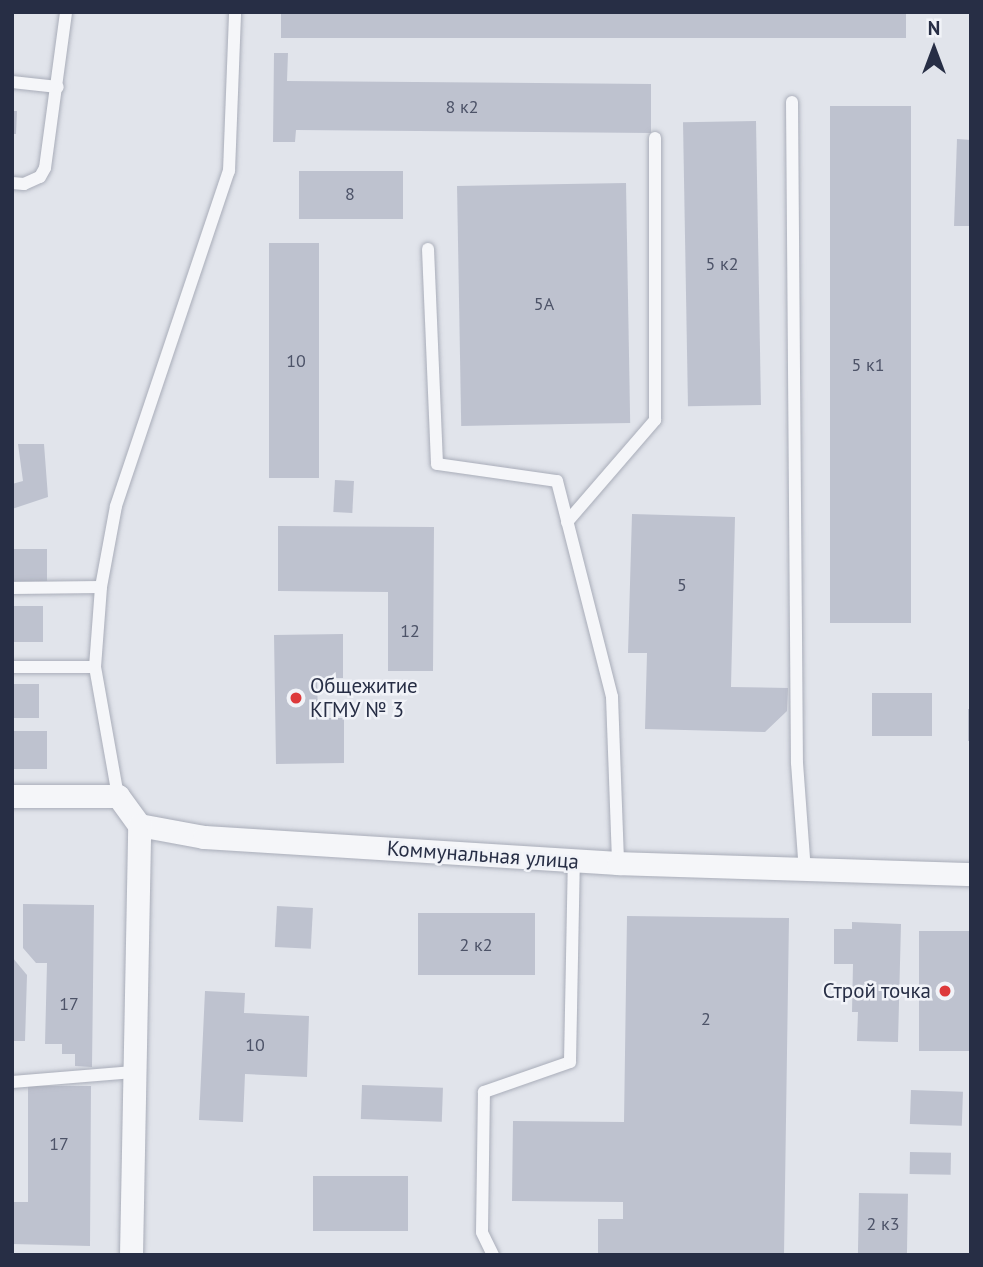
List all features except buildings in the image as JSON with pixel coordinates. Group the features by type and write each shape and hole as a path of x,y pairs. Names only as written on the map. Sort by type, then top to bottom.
{"street":[{"path":"12,796 118,796 139,825 131,1255"},
{"name":"Коммунальная улица","path":"139,825 204,837 618,863 805,871 971,874"}],"lane":[{"path":"12,183 40,177 45,168 66,12"},
{"path":"118,796 96,667 101,587 116,506 229,171 235,12"},
{"path":"12,82 58,87"},
{"path":"792,102 797,763 805,871"},
{"path":"567,522 655,420 655,138"},
{"path":"428,249 437,464 557,481 612,697 618,863"},
{"path":"12,588 101,587"},
{"path":"12,667 96,667"},
{"path":"493,1255 482,1232 484,1092 570,1062 574,860"},
{"path":"12,1082 134,1072"}],"place":[{"name":"Общежитие КГМУ № 3","path":"296,698"},
{"name":"Строй точка","path":"945,991"}]}
